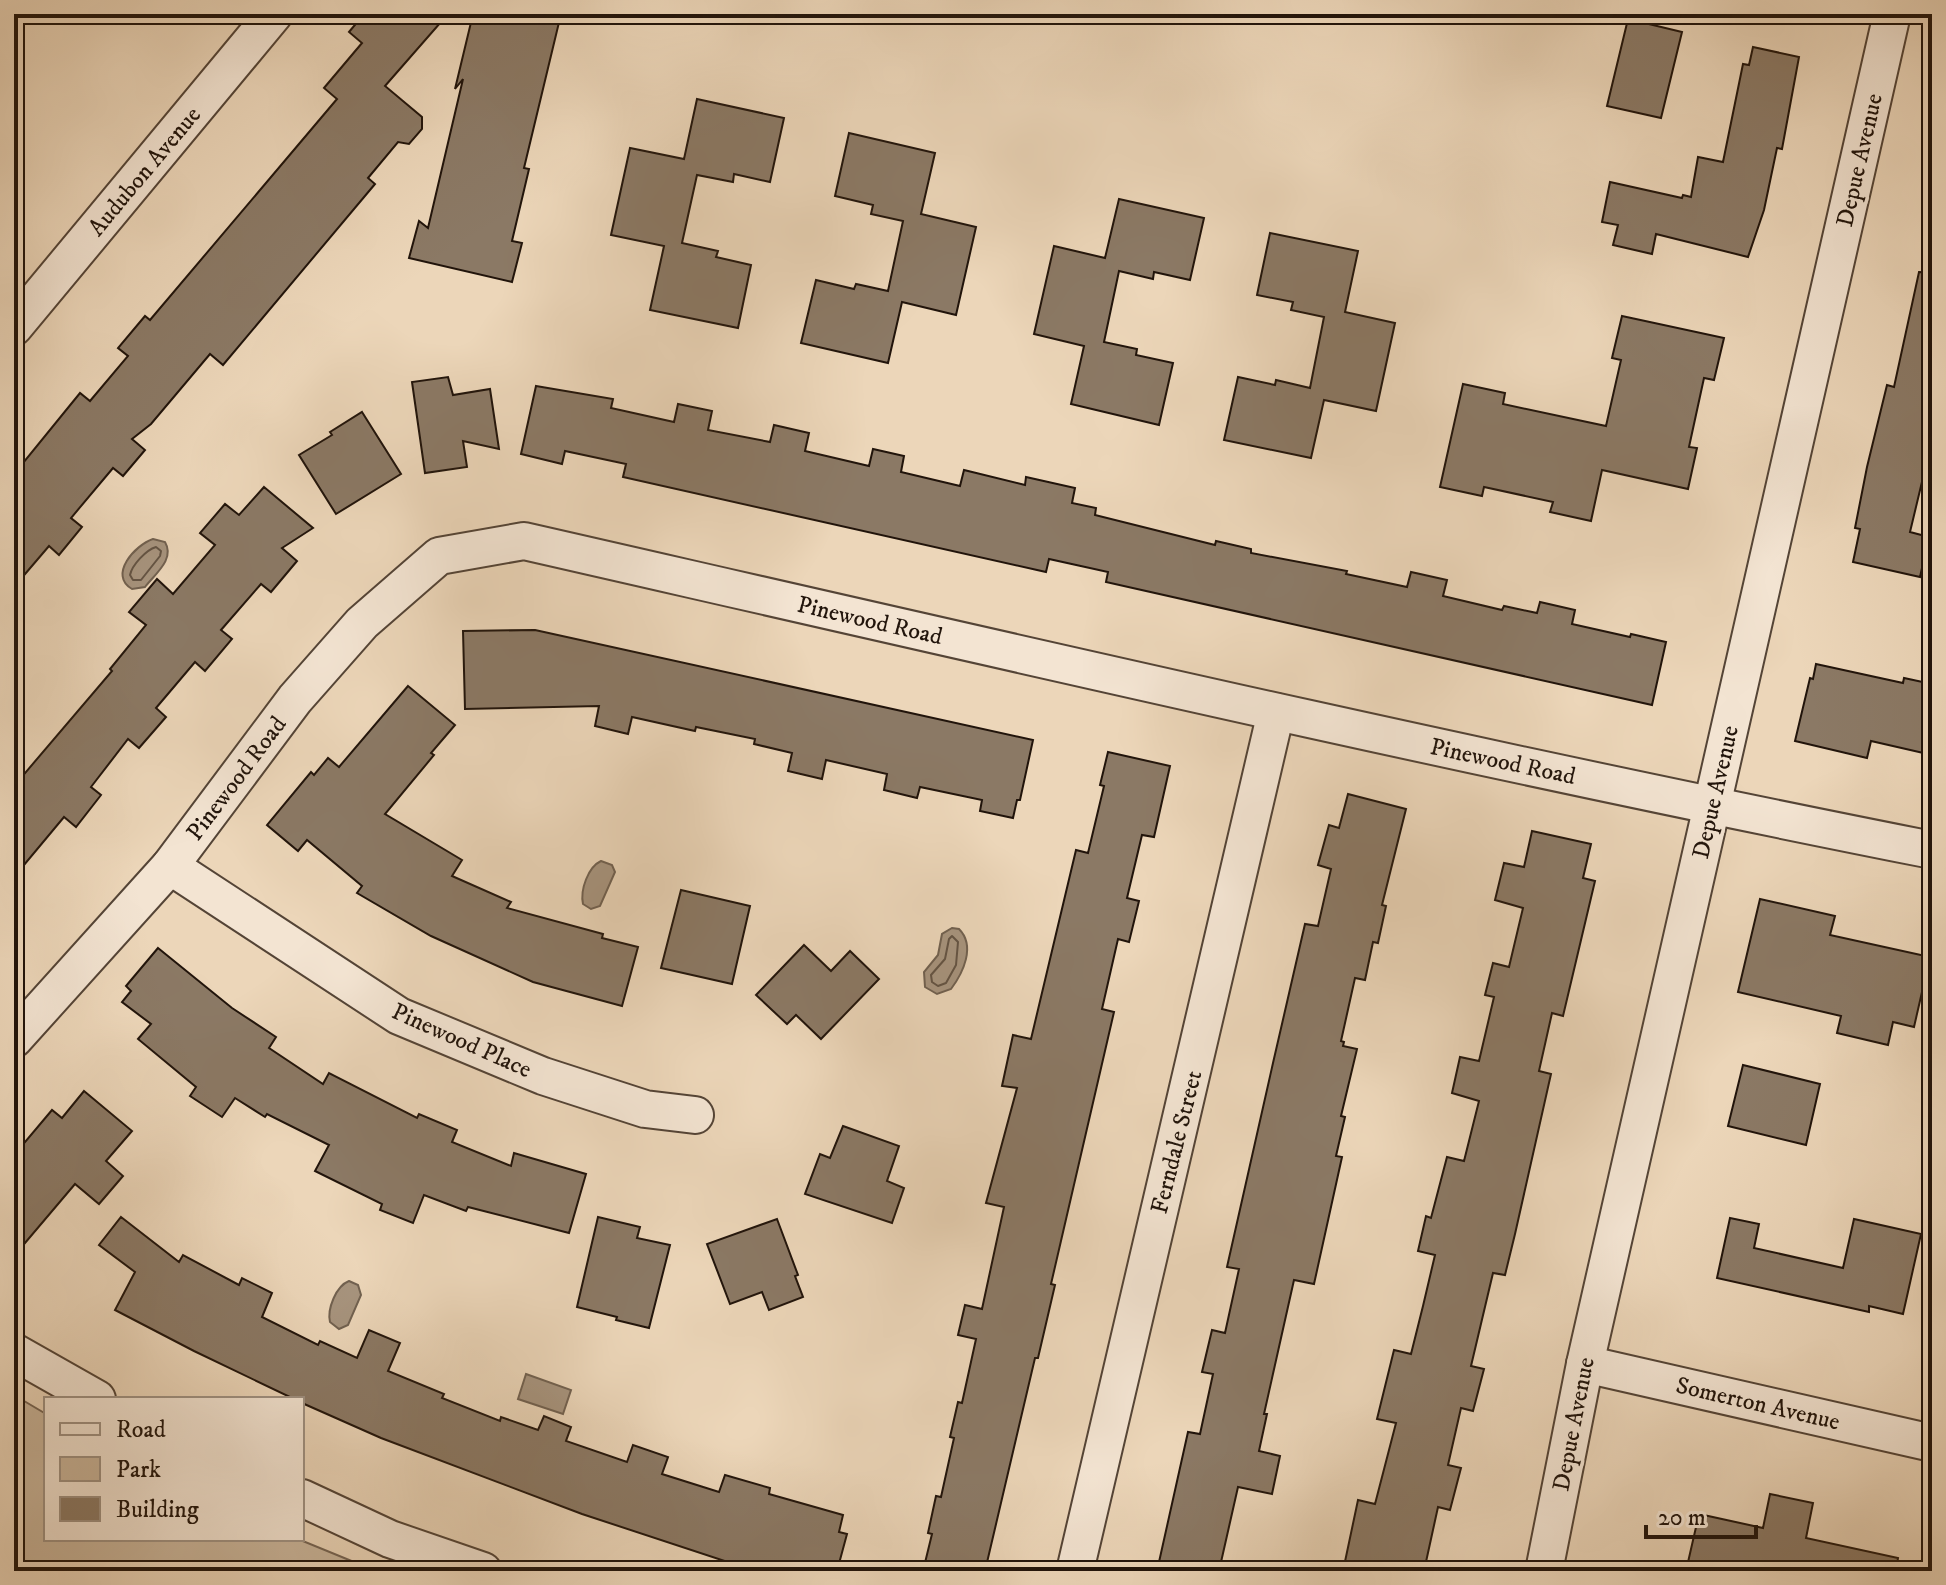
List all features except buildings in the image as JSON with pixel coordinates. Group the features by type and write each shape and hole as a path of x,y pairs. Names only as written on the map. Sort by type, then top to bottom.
{"street":[{"name":"Audubon Avenue","path":"14,327 274,14"},
{"name":"Depue Avenue","path":"1544,1571 1585,1364 1892,14"},
{"name":"Pinewood Road","path":"14,1039 170,866 295,699 362,623 439,556 524,541 1276,712 1712,807 1932,850"},
{"name":"Ferndale Street","path":"1075,1571 1276,712"},
{"name":"Pinewood Place","path":"170,866 399,1016 543,1076 645,1109 695,1115"},
{"path":"14,1352 93,1397"},
{"name":"Somerton Avenue","path":"1585,1364 1932,1443"},
{"path":"304,1499 390,1539 483,1571"}],"green space":[{"path":"14,1395 44,1413 44,1541 303,1541 376,1571 14,1571"}],"water":[{"path":"153,539 165,542 166,560 145,587 132,589 125,583 123,569 139,547"},
{"path":"601,861 612,865 615,872 600,906 591,909 583,904 584,886 592,868"},
{"path":"952,928 959,929 964,936 966,959 951,989 937,994 925,987 924,972 938,955 942,934"},
{"path":"349,1281 358,1285 361,1295 348,1325 339,1329 330,1322 330,1311 336,1293"},
{"path":"526,1374 571,1390 563,1414 518,1399"}],"waterway":[{"path":"14,29 27,14"}]}
